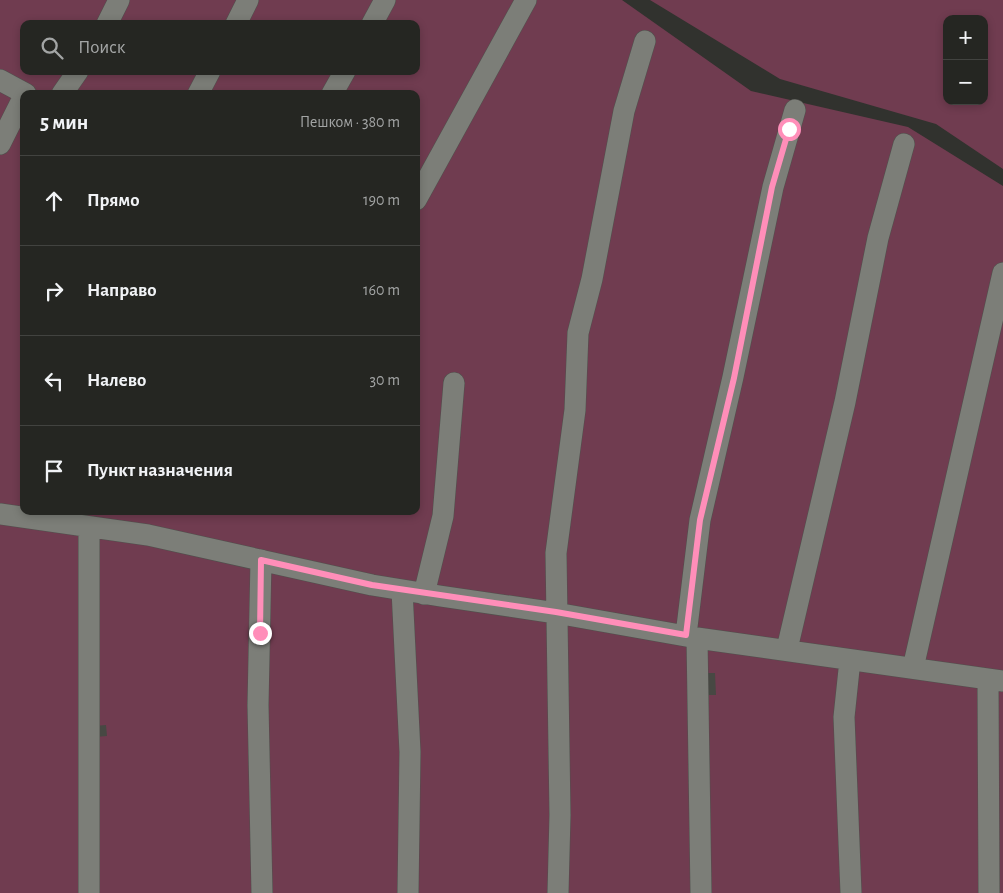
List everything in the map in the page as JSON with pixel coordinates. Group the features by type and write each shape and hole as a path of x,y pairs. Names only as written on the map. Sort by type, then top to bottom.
{"street":[{"path":"109,20 119,0"},
{"path":"238,20 248,0"},
{"path":"374,20 385,0"},
{"path":"420,193 526,0"},
{"path":"558,893 560,815 556,553 575,410 578,333 592,279 624,111 645,41"},
{"path":"65,90 75,75"},
{"path":"200,90 208,75"},
{"path":"334,90 343,75"},
{"path":"0,80 20,91"},
{"path":"0,144 20,104"},
{"path":"701,893 691,636 700,520 734,378 772,187 795,110"},
{"path":"787,649 845,402 878,238 904,144"},
{"path":"913,668 1003,273"},
{"path":"424,594 443,516 454,383"},
{"path":"0,514 148,535 424,594 556,612 691,636 850,660 996,680 989,893"},
{"path":"88,893 89,527"},
{"path":"261,560 258,705 262,893"},
{"path":"402,590 410,752 408,893"},
{"path":"850,660 844,717 851,893"}],"shaded area":[{"path":"0,0 622,0 751,91 908,127 1003,186 1003,893 0,893"},
{"path":"650,0 1003,0 1003,169 936,124 780,79"}],"building":[{"path":"706,673 715,673 716,695 706,695"},
{"path":"106,725 107,736 95,737 94,726"}],"route":[{"path":"260,633 261,560 372,585 556,612 686,635 700,520 734,378 772,187 789,129"}]}
